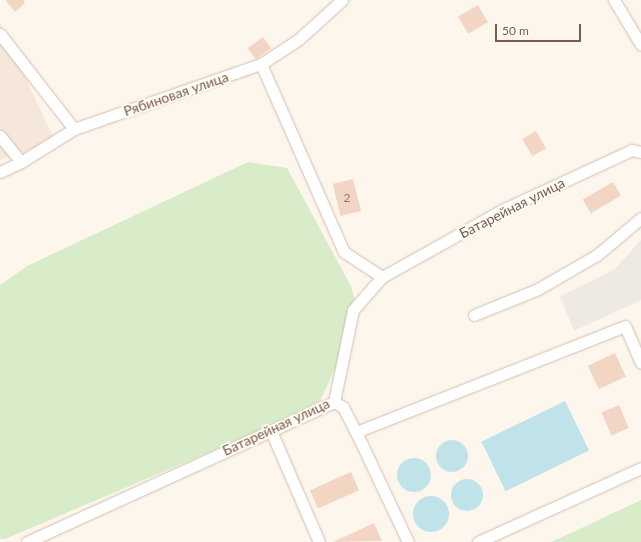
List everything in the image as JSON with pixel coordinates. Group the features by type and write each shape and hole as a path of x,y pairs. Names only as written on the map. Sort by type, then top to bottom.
{"street":[{"name":"Рябиновая улица","path":"0,172 22,162 74,129 261,64 299,39 342,0"},
{"path":"614,0 641,45"},
{"path":"0,34 74,129"},
{"path":"261,64 344,252 382,277"},
{"path":"0,136 22,162"},
{"name":"Батарейная улица","path":"27,542 334,402 353,310 382,277 502,210 632,150 641,152"},
{"path":"474,315 538,289 597,254 641,218"},
{"path":"356,432 625,326 641,363"},
{"path":"334,402 343,407 408,542"},
{"path":"271,431 319,542"},
{"path":"478,542 641,468"}],"shaded area":[{"path":"0,23 55,141 0,160"},
{"path":"641,240 641,300 574,331 560,296 614,270"}],"green space":[{"path":"248,162 287,168 351,286 359,316 318,406 5,539 0,539 0,285 27,266"},
{"path":"641,500 641,542 551,542 571,533"}],"water":[{"path":"565,401 589,450 506,491 481,442"},
{"path":"449,440 455,440 464,444 468,456 464,468 455,472 449,472 440,468 436,459 436,453 440,444"},
{"path":"411,458 417,458 421,459 428,465 431,475 430,482 424,489 417,492 411,492 407,491 400,485 397,478 397,472 398,468 404,461"},
{"path":"464,479 470,479 480,486 483,495 482,501 476,508 470,511 464,511 454,504 451,498 451,492 458,482"},
{"path":"434,496 444,501 448,507 448,521 444,527 438,531 428,532 418,527 414,521 413,511 418,501 424,497"}],"building":[{"path":"23,0 25,3 15,12 6,1"},
{"path":"478,5 488,22 468,34 458,16"},
{"path":"263,37 271,48 256,59 248,48"},
{"path":"536,131 546,148 532,156 522,139"},
{"path":"353,179 361,211 341,216 333,184"},
{"path":"613,182 621,196 591,213 583,200"},
{"path":"615,353 626,377 599,389 588,366"},
{"path":"619,405 629,428 611,435 602,412"},
{"path":"351,472 359,490 318,509 310,490"},
{"path":"374,523 382,541 333,542"}]}
